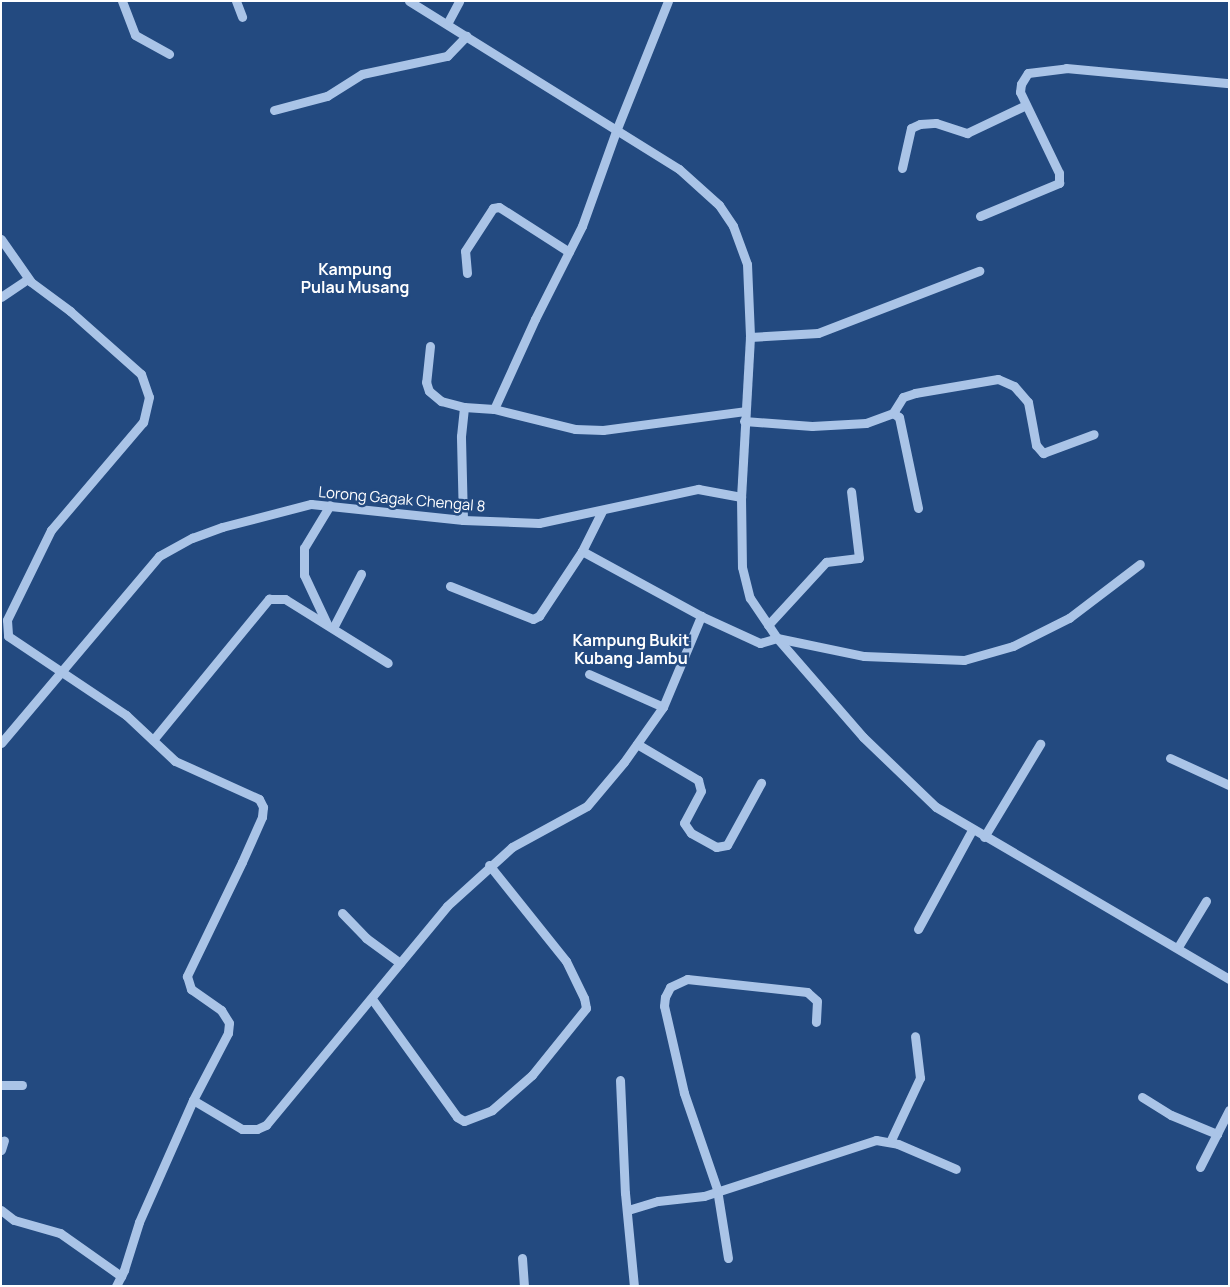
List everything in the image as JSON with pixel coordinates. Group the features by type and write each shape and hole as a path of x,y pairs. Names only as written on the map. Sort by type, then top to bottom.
{"street":[{"path":"122,1 135,35 169,54"},
{"path":"236,1 242,17"},
{"path":"410,1 679,169 718,205 733,226 747,264 750,337 741,497 742,567 750,598 777,638 903,778 936,807 984,837 1178,947 1229,979"},
{"path":"447,24 459,1"},
{"path":"494,410 589,209 616,130 668,1"},
{"path":"274,110 327,96 362,74 447,56 466,36"},
{"path":"980,216 1059,183 1059,173 1020,92 1020,84 1028,72 1040,69 1066,68 1229,82"},
{"path":"902,168 911,128 920,124 936,124 967,133 1026,106"},
{"path":"467,273 465,251 493,208 499,208 569,252"},
{"path":"1,239 28,279 142,374 149,397 143,422 52,530 12,607 3,629 14,641 126,715 185,767 251,795 258,799 263,807 262,817 242,862 187,976 191,989 221,1010 229,1023 228,1033 193,1100 139,1222 116,1286"},
{"path":"750,337 818,333 979,272"},
{"path":"1,297 28,279"},
{"path":"430,346 426,382 429,391 441,401 464,407 494,410 575,429 604,430 746,411"},
{"path":"744,421 812,426 866,423 893,413 903,398 915,393 998,378 1014,386 1028,402 1036,444 1044,453 1094,434"},
{"path":"463,520 461,436 464,407"},
{"path":"893,413 899,417 918,508"},
{"name":"Lorong Gagak Chengal 8","path":"1,743 159,556 175,546 222,527 298,506 330,505 463,520 540,523 698,489 741,497"},
{"path":"768,625 822,565 859,558 852,491"},
{"path":"330,505 304,548 304,575 330,626"},
{"path":"450,586 533,620 539,616 582,551 602,511"},
{"path":"582,551 701,616 760,643 777,638 864,656 964,660 1013,646 1069,618 1140,564"},
{"path":"330,626 361,574"},
{"path":"153,740 269,599 285,599 388,663"},
{"path":"193,1100 242,1129 257,1129 266,1125 372,999 438,916 489,864 512,847 587,806 637,744 663,707 701,616"},
{"path":"589,674 663,707"},
{"path":"637,744 698,780 701,791 684,823 691,833 716,847 727,845 761,783"},
{"path":"984,837 1040,744"},
{"path":"1170,758 1229,784"},
{"path":"918,929 972,830"},
{"path":"372,999 457,1117 464,1121 492,1110 532,1075 586,1008 584,998 566,961 489,864"},
{"path":"1178,947 1206,901"},
{"path":"342,913 366,938 400,963"},
{"path":"728,1258 717,1190 684,1093 664,1006 670,987 687,979 807,992 817,1001 816,1022"},
{"path":"890,1142 920,1078 915,1036"},
{"path":"620,1080 634,1286"},
{"path":"1,1085 22,1084"},
{"path":"1142,1097 1171,1115 1217,1134"},
{"path":"1200,1166 1229,1110"},
{"path":"1,1150 4,1140"},
{"path":"628,1210 658,1201 693,1199 876,1140 890,1142 956,1169"},
{"path":"1,1210 14,1220"},
{"path":"1,1220 14,1220 60,1232 121,1276"},
{"path":"522,1258 524,1286"}],"district":[{"name":"Kampung Pulau Musang","path":"355,278"},
{"name":"Kampung Bukit Kubang Jambu","path":"631,649"}]}
